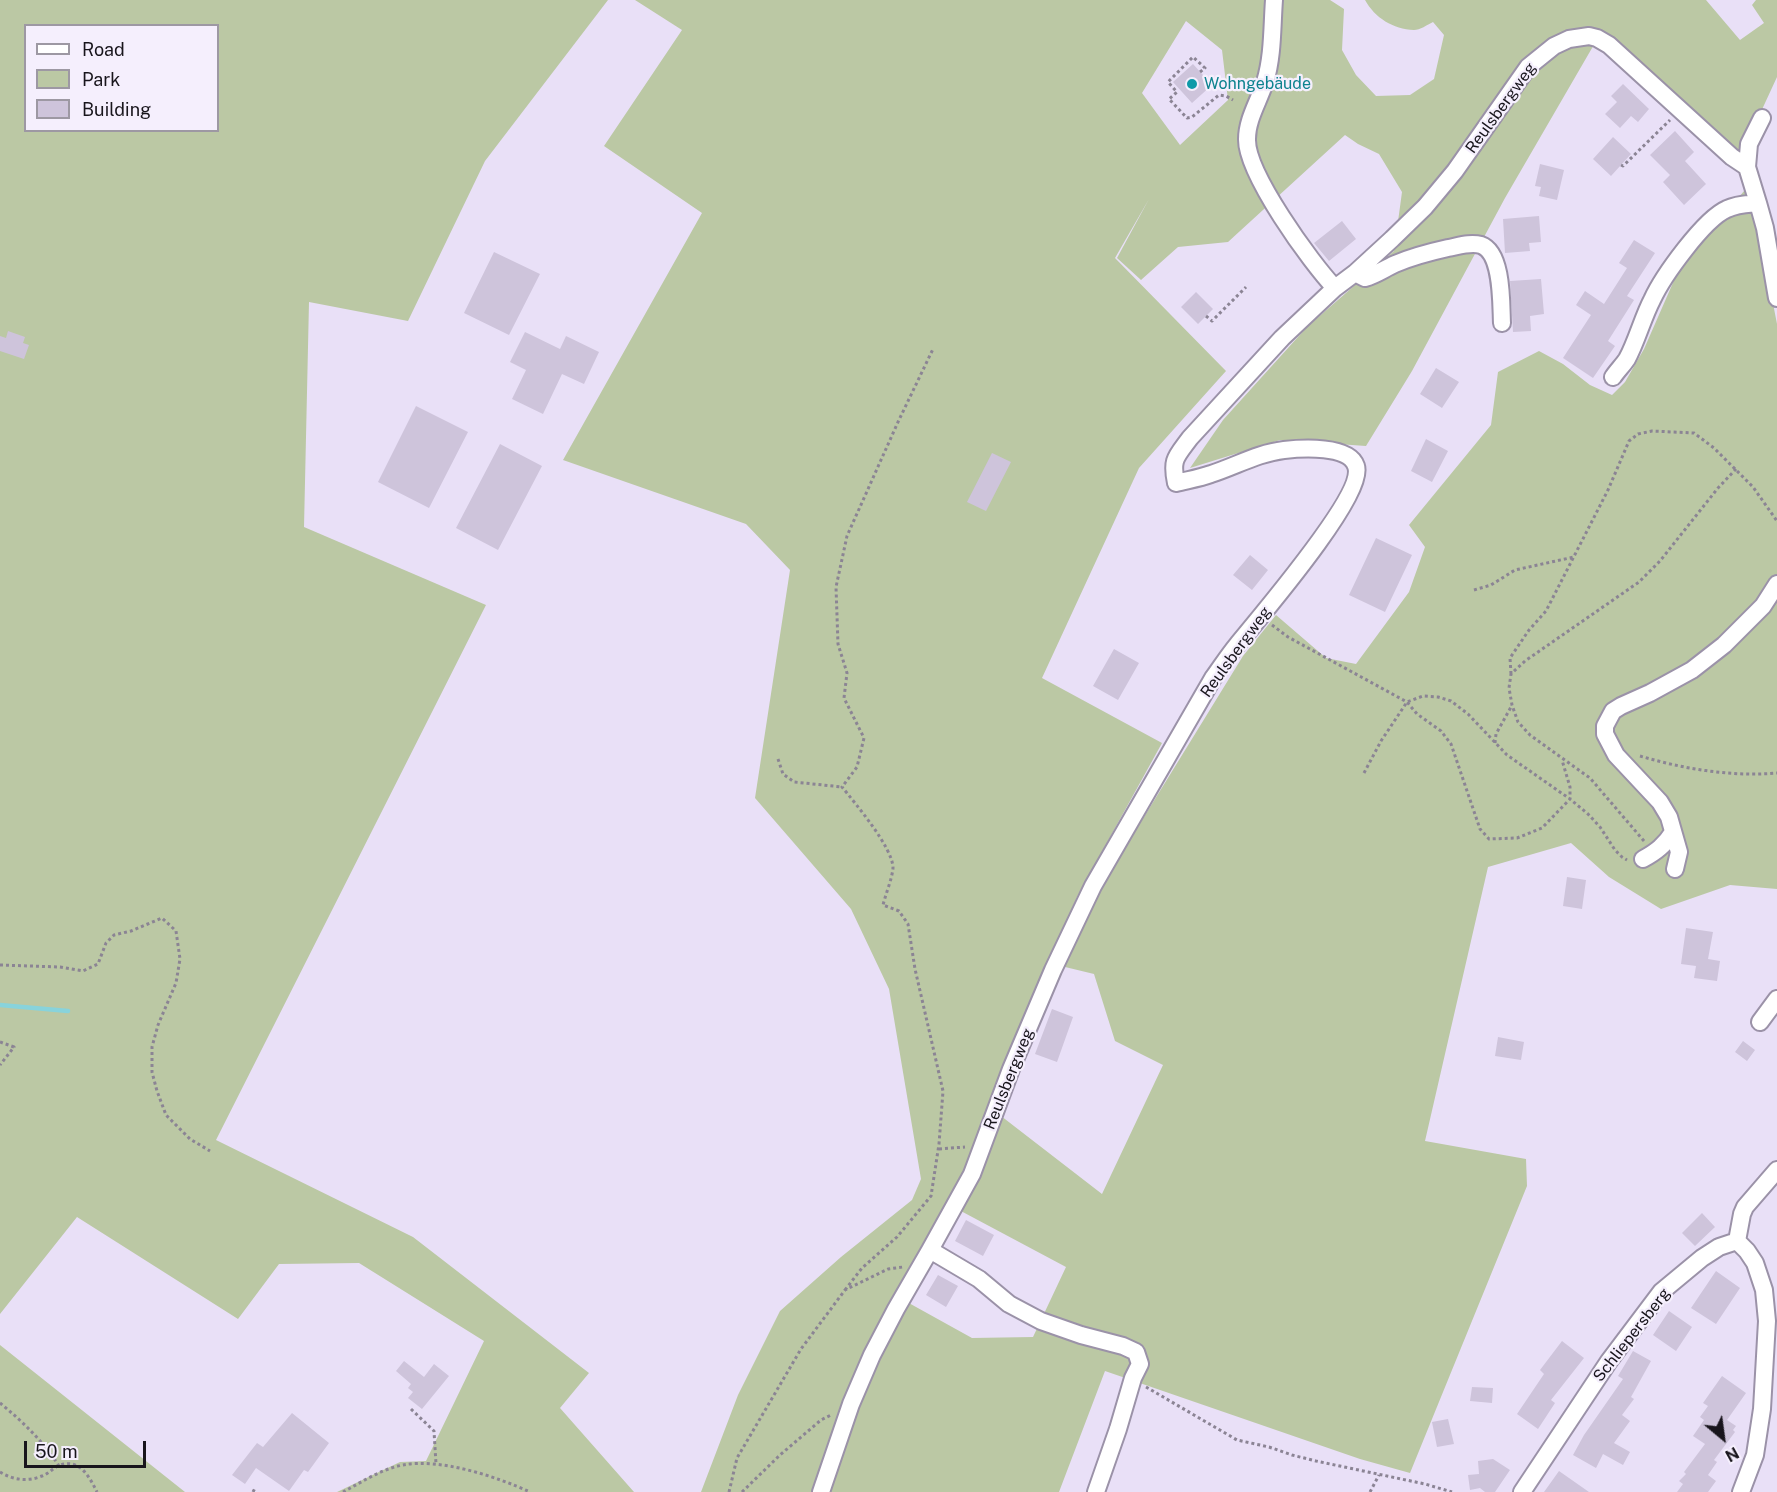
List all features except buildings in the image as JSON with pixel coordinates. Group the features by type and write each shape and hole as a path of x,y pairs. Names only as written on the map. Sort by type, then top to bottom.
{"street":[{"path":"1274,0 1269,68 1249,122 1246,142 1256,171 1278,211 1326,279 1335,288"},
{"name":"Reulsbergweg","path":"821,1492 851,1404 896,1309 972,1174 1011,1069 1053,970 1093,886 1213,678 1332,522 1356,480 1357,468 1344,454 1314,449 1266,453 1212,474 1176,483 1173,468 1176,456 1229,394 1282,338 1425,207 1455,171 1528,67 1561,41 1589,36 1604,41 1732,157 1747,167"},
{"path":"1762,118 1749,144 1747,167 1765,228 1777,298"},
{"path":"1613,377 1628,358 1652,297 1696,237 1714,217 1728,208 1758,203"},
{"path":"1355,273 1365,278 1404,260 1431,252 1462,245 1484,246 1494,260 1498,273 1502,323"},
{"path":"1676,869 1679,852 1669,817 1660,802 1616,754 1605,734 1605,726 1613,711 1700,664 1724,645 1763,606 1777,584"},
{"path":"1650,855 1667,841 1673,832"},
{"path":"1760,1022 1777,999"},
{"path":"1741,1492 1755,1455 1762,1409 1767,1321 1764,1290 1755,1263 1737,1241 1745,1208 1777,1170"},
{"name":"Schliepersberg","path":"1522,1492 1609,1361 1662,1292 1702,1258 1719,1247 1737,1241"},
{"path":"926,1257 979,1278 1009,1304 1041,1321 1136,1352 1140,1364 1132,1378 1118,1429 1096,1492"}],"path":[{"path":"1200,72 1205,68 1193,57 1168,82 1177,92 1169,99 1187,118 1192,117 1219,95 1233,100"},
{"path":"1621,165 1623,166 1680,110"},
{"path":"1206,316 1212,321 1246,287"},
{"path":"842,787 856,768 864,738 843,698 847,673 838,644 836,587 847,536 933,349"},
{"path":"1364,773 1381,741 1407,702 1423,696 1438,697 1451,701 1468,714 1495,743 1519,764 1588,814 1622,857 1628,860 1650,855 1641,838 1590,778 1530,735 1518,723 1509,688 1510,658 1529,630 1546,611 1608,490 1629,441 1638,434 1652,431 1694,433 1714,448 1753,487 1777,521"},
{"path":"1511,674 1534,655 1639,582 1660,561 1718,488 1736,470"},
{"path":"1474,590 1491,585 1515,570 1574,557"},
{"path":"1261,617 1288,637 1407,702 1417,714 1440,731 1451,744 1480,829 1489,838 1517,838 1542,828 1570,799 1570,787 1562,759"},
{"path":"1495,743 1496,734 1512,705"},
{"path":"1616,754 1627,753 1675,765 1718,772 1777,773"},
{"path":"729,1492 737,1458 801,1349 862,1268 897,1237 931,1196 938,1149 942,1090 915,969 908,924 899,911 883,905 893,869 892,861 871,823 842,787 794,782 783,774 778,759"},
{"path":"0,965 60,967 83,971 98,964 106,943 114,935 131,931 162,918 176,931 180,959 176,983 158,1025 152,1047 152,1072 166,1115 190,1139 210,1151"},
{"path":"0,1042 14,1047 0,1065"},
{"path":"938,1149 982,1146"},
{"path":"845,1290 888,1269 926,1257"},
{"path":"1132,1378 1237,1440 1316,1461 1452,1492"},
{"path":"0,1403 25,1424 46,1447 59,1466"},
{"path":"742,1492 821,1420 851,1404"},
{"path":"411,1409 434,1431 436,1464"},
{"path":"343,1492 391,1469 418,1463 436,1464 503,1480 530,1492"},
{"path":"0,1472 15,1479 25,1480 69,1464 81,1467 97,1492"},
{"path":"1370,1492 1379,1475"}],"green space":[{"path":"0,0 608,0 485,161 408,321 309,302 304,527 486,605 216,1140 413,1237 589,1373 560,1408 634,1492 337,1492 400,1462 426,1461 484,1341 359,1263 279,1264 238,1319 77,1217 0,1314"},
{"path":"635,0 1330,0 1344,9 1342,50 1356,75 1376,96 1410,95 1434,79 1444,35 1433,22 1414,30 1392,25 1379,17 1365,0 1706,0 1740,40 1764,23 1752,5 1756,0 1777,0 1777,77 1741,155 1733,154 1688,106 1647,70 1599,36 1505,198 1412,371 1366,446 1280,440 1190,468 1223,420 1307,327 1394,251 1402,192 1379,154 1345,135 1228,242 1178,247 1141,280 1117,258 1149,199 1115,258 1226,371 1139,468 1042,678 1162,743 1077,897 1000,1074 973,1161 866,1356 816,1492 701,1492 738,1395 780,1311 841,1257 912,1200 921,1179 889,989 851,909 755,798 790,570 746,524 563,460 702,213 604,146 682,30","holes":["1186,21 1222,50 1228,100 1180,145 1142,93"]},
{"path":"1747,170 1777,324 1777,889 1730,885 1661,909 1609,877 1571,843 1488,867 1425,1141 1526,1159 1527,1186 1410,1473 1360,1459 1105,1371 1059,1492 829,1492 855,1413 892,1329 907,1302 972,1338 1033,1337 1066,1267 959,1210 1001,1116 1102,1194 1163,1065 1115,1041 1094,974 1061,966 1099,890 1243,656 1276,615 1326,658 1356,664 1409,592 1425,547 1409,525 1491,425 1498,372 1539,351 1563,364 1590,385 1612,395 1625,382 1644,349 1679,269 1744,191"},
{"path":"0,1345 185,1492 0,1492"}],"waterway":[{"path":"0,1005 68,1011"}],"place":[{"name":"Wohngebäude","path":"1192,84"}]}
